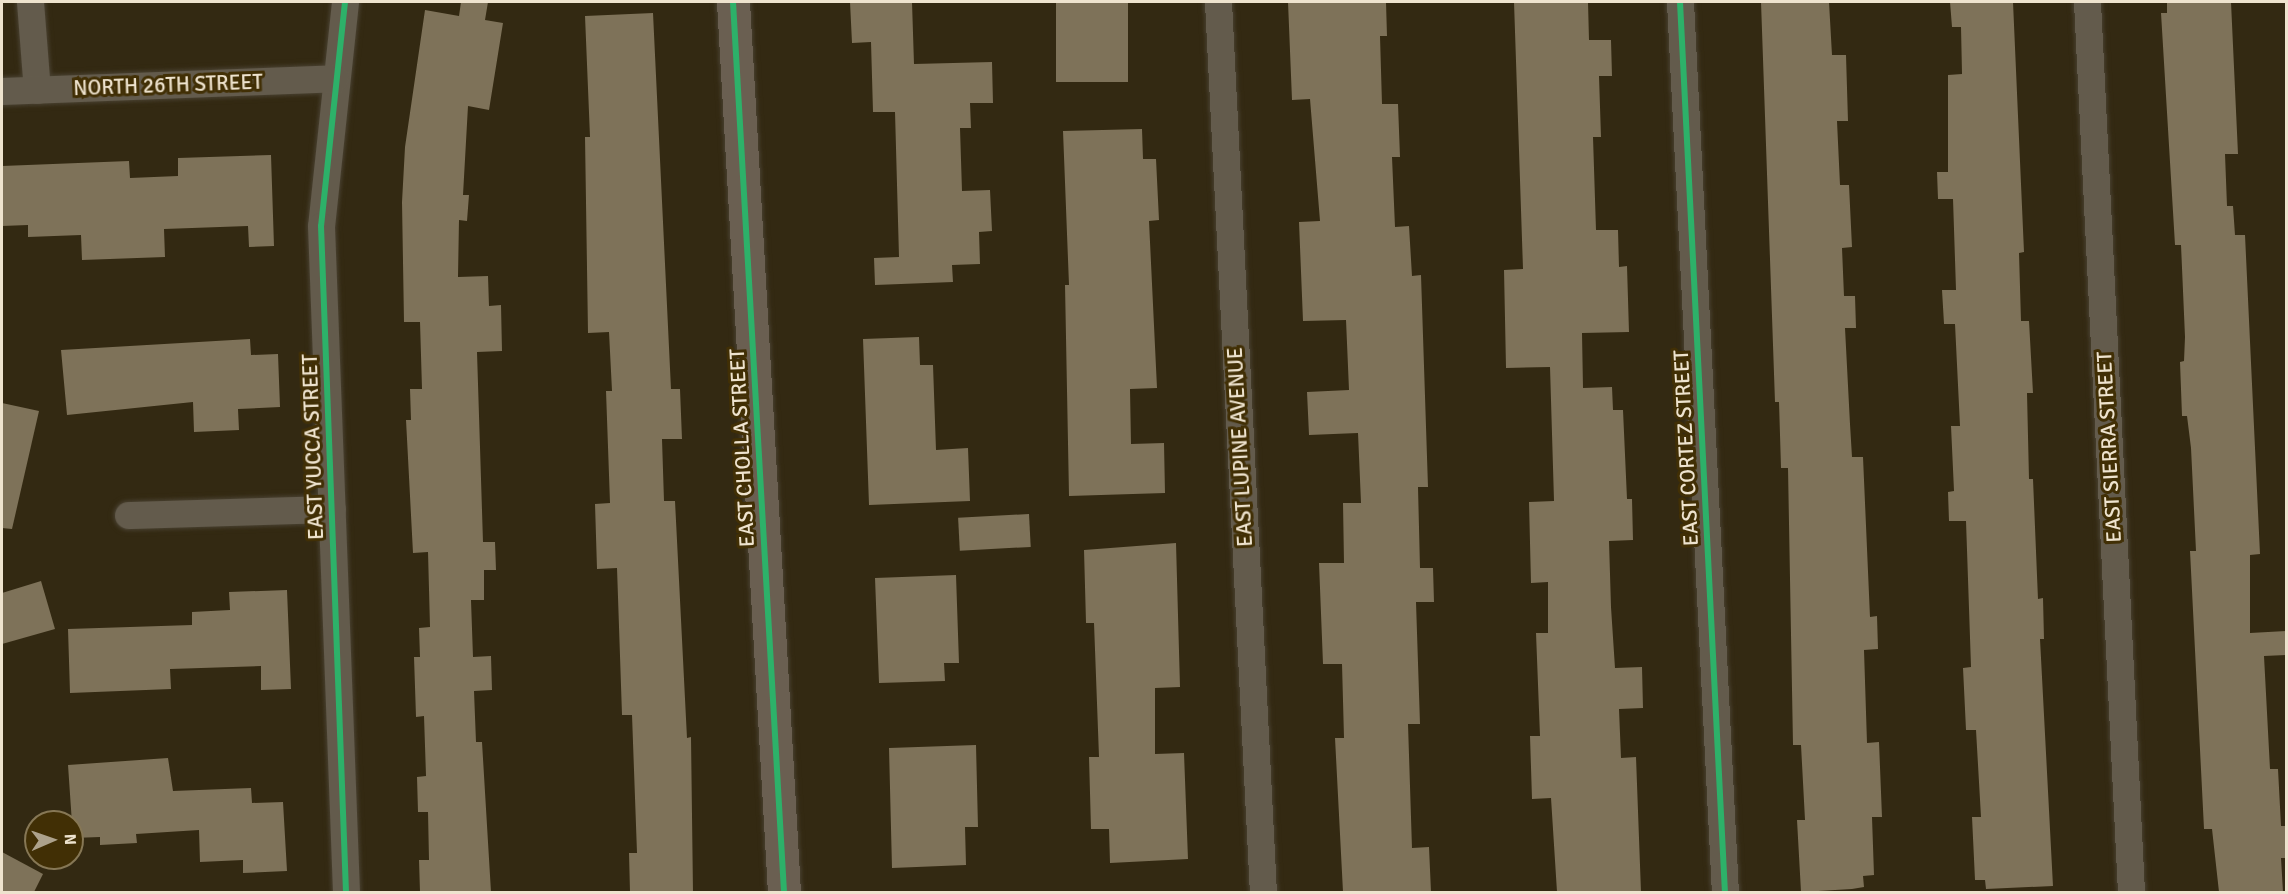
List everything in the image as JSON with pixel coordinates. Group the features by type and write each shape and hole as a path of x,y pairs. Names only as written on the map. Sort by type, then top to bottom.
{"street":[{"path":"30,2 37,90"},
{"name":"EAST YUCCA STREET","path":"345,2 335,78 321,226 346,892"},
{"name":"EAST CHOLLA STREET","path":"733,2 784,892"},
{"name":"EAST LUPINE AVENUE","path":"1218,2 1263,892"},
{"name":"EAST CORTEZ STREET","path":"1680,2 1725,892"},
{"name":"EAST SIERRA STREET","path":"2087,2 2131,892"},
{"name":"NORTH 26TH STREET","path":"2,91 335,78"},
{"path":"128,515 332,509"}],"building":[{"path":"461,2 488,2 485,20 503,23 489,110 468,106 463,195 469,195 467,221 459,220 458,277 488,276 489,306 501,305 502,351 477,352 483,542 495,542 496,570 484,570 484,600 471,600 473,657 491,656 492,690 474,691 476,742 482,742 491,892 420,892 419,860 429,860 428,812 418,812 417,777 426,776 424,716 416,717 414,657 420,657 419,628 430,627 428,552 413,553 406,420 411,420 410,389 422,389 420,322 404,322 402,202 405,147 425,10 459,16"},
{"path":"850,2 912,2 914,64 992,62 993,103 970,103 971,128 960,128 962,191 990,190 992,231 979,232 980,264 952,265 953,282 875,285 874,258 899,257 895,112 873,112 871,42 852,43"},
{"path":"1056,2 1128,2 1128,82 1056,82"},
{"path":"1288,2 1386,2 1387,36 1380,36 1382,104 1398,104 1400,157 1392,157 1395,227 1409,226 1412,276 1421,275 1428,487 1418,487 1420,568 1433,568 1434,602 1416,602 1420,724 1408,724 1412,848 1429,847 1431,892 1343,892 1335,738 1344,738 1342,664 1323,664 1319,563 1344,563 1343,503 1361,503 1358,433 1309,435 1307,392 1349,390 1346,320 1303,321 1299,222 1320,221 1310,99 1292,100"},
{"path":"1514,2 1588,2 1589,40 1611,40 1612,76 1599,76 1601,137 1593,137 1596,230 1618,230 1619,267 1627,266 1629,332 1582,333 1583,388 1612,387 1613,410 1623,410 1627,499 1632,499 1633,540 1609,541 1611,607 1615,668 1642,667 1643,708 1619,709 1621,758 1636,757 1641,892 1557,892 1551,798 1532,799 1530,736 1540,736 1536,633 1548,633 1548,582 1531,583 1529,502 1554,501 1550,367 1506,368 1504,270 1523,269"},
{"path":"1761,2 1829,2 1832,55 1846,55 1848,121 1837,121 1840,185 1849,185 1852,247 1842,248 1844,296 1855,296 1856,328 1845,328 1852,457 1863,457 1870,617 1877,616 1878,649 1864,650 1867,743 1879,742 1882,817 1872,817 1874,875 1863,876 1864,887 1852,889 1801,892 1797,820 1805,820 1801,745 1793,745 1788,468 1781,468 1779,402 1775,402"},
{"path":"1950,2 2013,2 2024,252 2019,253 2021,321 2029,321 2033,393 2027,393 2029,479 2033,479 2038,599 2043,598 2044,639 2040,639 2053,886 1986,889 1985,880 1975,880 1972,817 1981,817 1976,730 1966,730 1963,668 1971,667 1966,521 1949,521 1948,492 1954,491 1951,426 1960,426 1955,324 1944,324 1942,290 1956,290 1953,199 1938,199 1937,172 1948,172 1948,75 1962,74 1961,27 1952,27"},
{"path":"2167,2 2231,2 2238,154 2225,154 2227,206 2233,206 2235,235 2245,235 2260,554 2250,555 2250,633 2286,631 2286,655 2264,656 2270,769 2278,769 2281,826 2286,826 2286,858 2281,858 2283,892 2219,892 2212,829 2204,829 2190,551 2196,551 2191,448 2187,416 2182,416 2180,362 2184,361 2185,337 2181,245 2175,245 2161,13 2167,13"},
{"path":"653,13 671,389 680,389 682,439 662,439 664,501 675,501 687,738 691,737 693,892 630,892 629,853 637,853 632,715 622,715 617,568 597,569 595,504 610,503 606,391 612,391 609,332 588,333 585,137 590,137 585,16"},
{"path":"1142,129 1143,159 1156,159 1159,220 1149,221 1157,388 1130,389 1131,444 1164,443 1165,493 1069,496 1065,285 1069,285 1063,131"},
{"path":"271,155 274,246 249,247 248,226 164,229 165,257 82,260 81,235 28,237 28,225 2,226 2,166 129,161 130,178 178,176 178,158"},
{"path":"919,337 920,365 933,365 936,450 968,448 970,501 869,505 863,339"},
{"path":"250,339 251,355 278,354 280,407 238,409 239,430 194,432 193,402 67,415 61,350"},
{"path":"2,403 39,411 12,529 2,528"},
{"path":"1029,514 1031,547 960,551 958,518"},
{"path":"1176,543 1180,687 1155,688 1155,754 1184,753 1188,859 1110,863 1109,829 1091,829 1089,757 1099,757 1094,623 1086,623 1084,550"},
{"path":"956,575 959,663 944,663 945,681 879,683 875,578"},
{"path":"41,581 55,629 2,644 2,593"},
{"path":"287,590 291,689 261,690 261,666 170,669 171,689 70,693 68,629 192,625 192,612 230,610 229,592"},
{"path":"976,745 978,827 965,827 966,865 892,868 889,748"},
{"path":"168,758 173,791 251,788 252,803 283,802 287,871 243,873 243,860 200,862 199,830 136,834 137,843 100,845 100,837 84,838 84,810 71,810 68,765"},
{"path":"2,852 24,864 24,870 36,870 43,874 34,892 2,892"}],"cycle path":[{"path":"345,2 321,226 346,892"},
{"path":"733,2 784,892"},
{"path":"1680,2 1725,892"}]}
